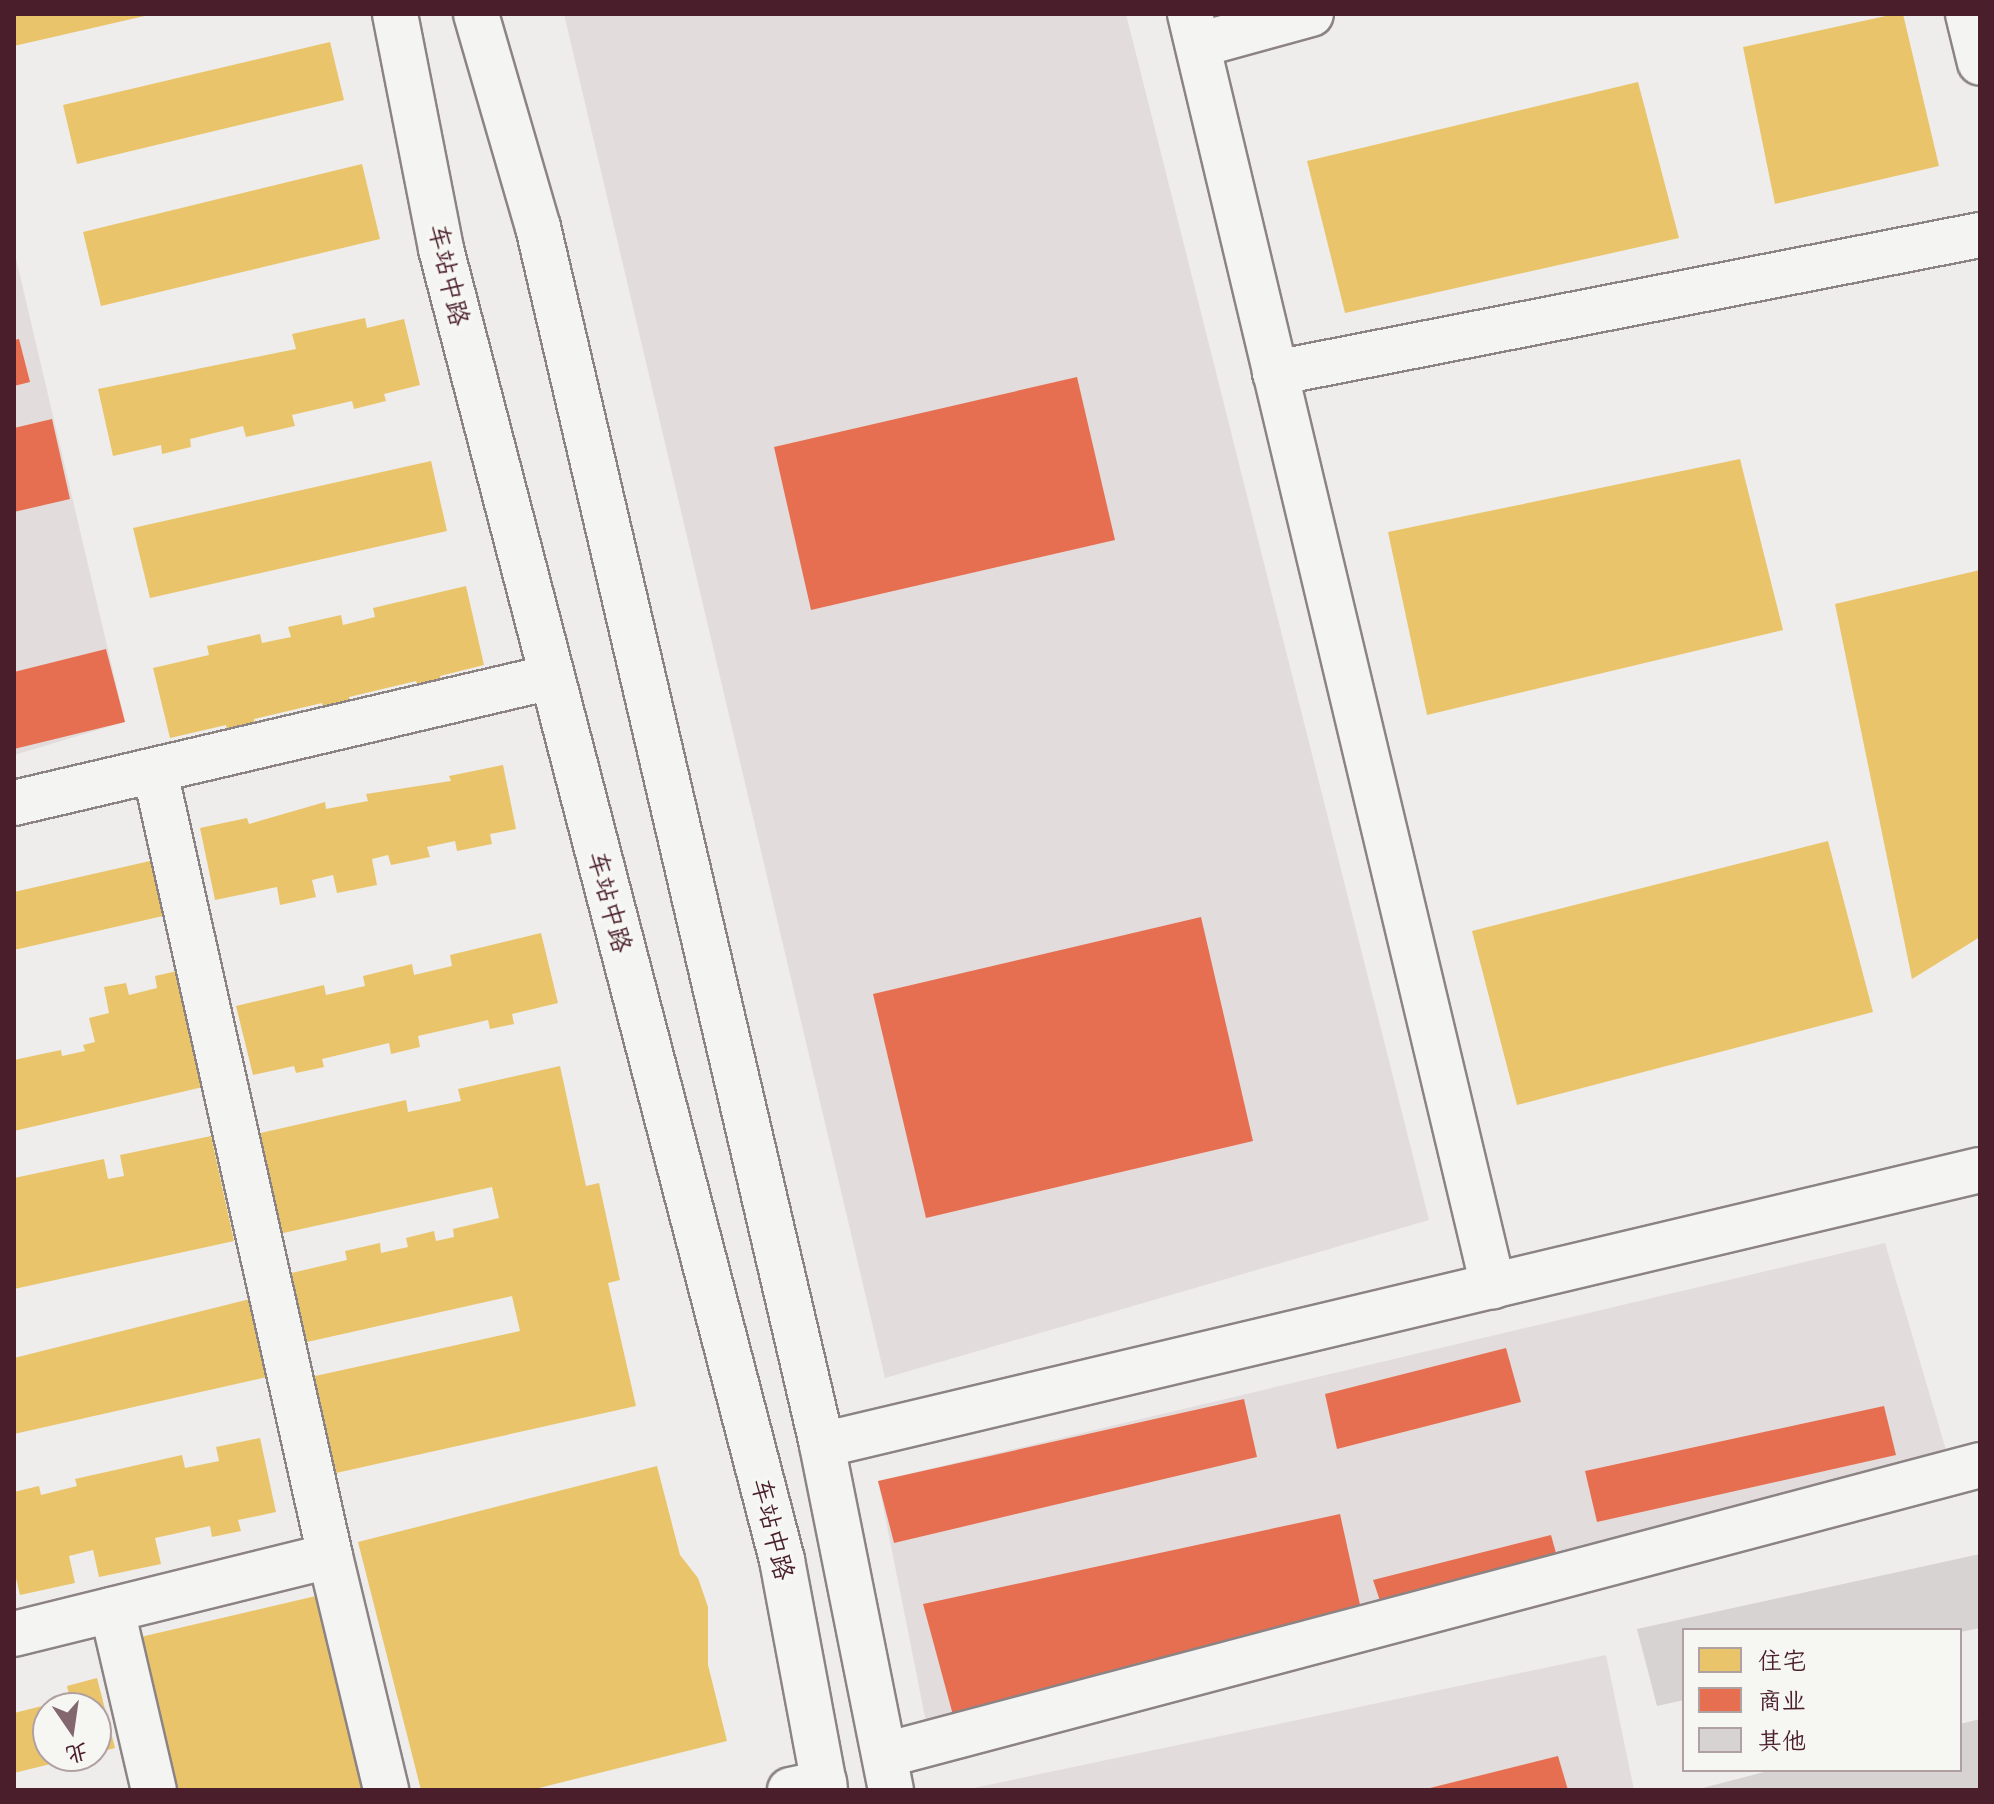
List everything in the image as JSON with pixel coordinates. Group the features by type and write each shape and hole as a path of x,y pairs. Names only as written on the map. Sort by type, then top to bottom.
{"street":[{"name":"车站中路","path":"395,14 441,249 782,1560 813,1788"},
{"path":"476,14 538,227 822,1445 888,1772 1980,1465"},
{"path":"1311,14 1194,30 1493,1286"},
{"path":"1968,14 1980,63"},
{"path":"1275,373 1980,235"},
{"path":"14,803 551,677"},
{"path":"155,772 330,1556 386,1790"},
{"path":"822,1445 1980,1170"},
{"path":"14,1634 330,1556"},
{"path":"112,1610 154,1790"}],"shaded area":[{"path":"564,14 1126,14 1429,1220 885,1378"},
{"path":"14,250 125,722 14,755"},
{"path":"1885,1243 1959,1494 933,1757 878,1481"},
{"path":"1606,1655 1634,1790 964,1790"}],"building: 住宅":[{"path":"14,14 148,14 149,15 14,46"},
{"path":"1903,14 1939,166 1775,204 1743,47"},
{"path":"330,42 344,100 77,164 63,105"},
{"path":"1638,82 1679,238 1345,313 1307,161"},
{"path":"362,164 380,239 101,306 83,232"},
{"path":"365,318 367,328 404,319 420,385 384,394 386,401 354,409 352,401 292,415 295,426 246,437 243,426 190,439 191,447 162,454 161,445 113,456 98,389 296,349 292,334"},
{"path":"1740,459 1783,630 1427,715 1388,532"},
{"path":"431,461 447,531 150,598 133,528"},
{"path":"1980,570 1980,937 1912,979 1835,604"},
{"path":"466,586 484,665 440,676 442,685 419,690 416,681 349,697 351,707 324,713 322,703 254,719 256,728 228,734 226,725 170,738 153,668 209,655 207,646 260,634 262,643 291,637 288,627 341,615 343,625 375,617 373,608"},
{"path":"503,765 516,829 490,834 492,844 457,851 455,841 427,847 430,857 391,865 388,855 372,859 377,885 337,893 333,875 312,880 316,897 280,905 277,887 215,900 200,828 247,818 249,824 325,802 326,809 368,801 366,794 451,781 449,776"},
{"path":"1828,841 1873,1012 1517,1105 1472,931"},
{"path":"150,861 163,916 14,950 14,892"},
{"path":"541,933 558,1003 512,1014 514,1024 490,1029 488,1020 418,1036 420,1047 391,1054 389,1043 322,1059 324,1067 296,1073 294,1066 253,1075 236,1006 324,985 326,995 365,986 363,976 412,964 414,975 452,966 450,955"},
{"path":"177,971 203,1087 14,1131 14,1060 61,1050 62,1056 85,1051 83,1045 95,1042 89,1018 109,1013 104,987 126,983 129,995 157,988 155,976"},
{"path":"560,1066 586,1186 599,1183 620,1280 608,1283 636,1406 327,1475 306,1378 520,1331 512,1296 298,1344 283,1275 347,1260 345,1251 380,1243 381,1253 408,1247 406,1238 434,1231 436,1241 454,1237 453,1229 499,1218 492,1187 274,1235 252,1135 406,1100 408,1112 461,1101 458,1089"},
{"path":"211,1136 234,1241 14,1289 14,1178 104,1159 108,1179 124,1176 120,1155"},
{"path":"250,1299 267,1377 14,1434 14,1358"},
{"path":"260,1438 276,1512 238,1520 241,1531 212,1537 210,1526 155,1538 161,1564 99,1577 93,1550 69,1556 75,1583 20,1595 14,1570 14,1492 39,1486 41,1495 77,1486 75,1479 182,1455 185,1468 219,1461 216,1447"},
{"path":"657,1466 680,1555 698,1578 708,1607 708,1665 727,1741 531,1790 421,1790 358,1542"},
{"path":"333,1592 379,1790 167,1790 132,1639"},
{"path":"97,1678 101,1692 68,1692 67,1686"},
{"path":"32,1708 32,1769 14,1773 14,1713"}],"building: 商业":[{"path":"19,339 30,382 14,386 14,340"},
{"path":"1077,377 1115,540 811,610 774,447"},
{"path":"52,419 70,499 14,512 14,428"},
{"path":"106,649 125,722 14,749 14,672"},
{"path":"1201,917 1253,1141 926,1218 873,994"},
{"path":"1506,1348 1521,1402 1337,1449 1325,1394"},
{"path":"1244,1399 1257,1457 894,1543 878,1481"},
{"path":"1884,1406 1896,1455 1597,1522 1585,1471"},
{"path":"1340,1514 1368,1641 957,1730 923,1604"},
{"path":"1551,1535 1564,1582 1388,1625 1373,1580"},
{"path":"1558,1756 1568,1790 1426,1789"}],"building: 其他":[{"path":"1980,1554 1980,1628 1962,1632 1962,1628 1682,1628 1682,1700 1657,1706 1637,1629"},
{"path":"1980,1719 1980,1790 1695,1790 1764,1772 1962,1772 1962,1724"}]}
